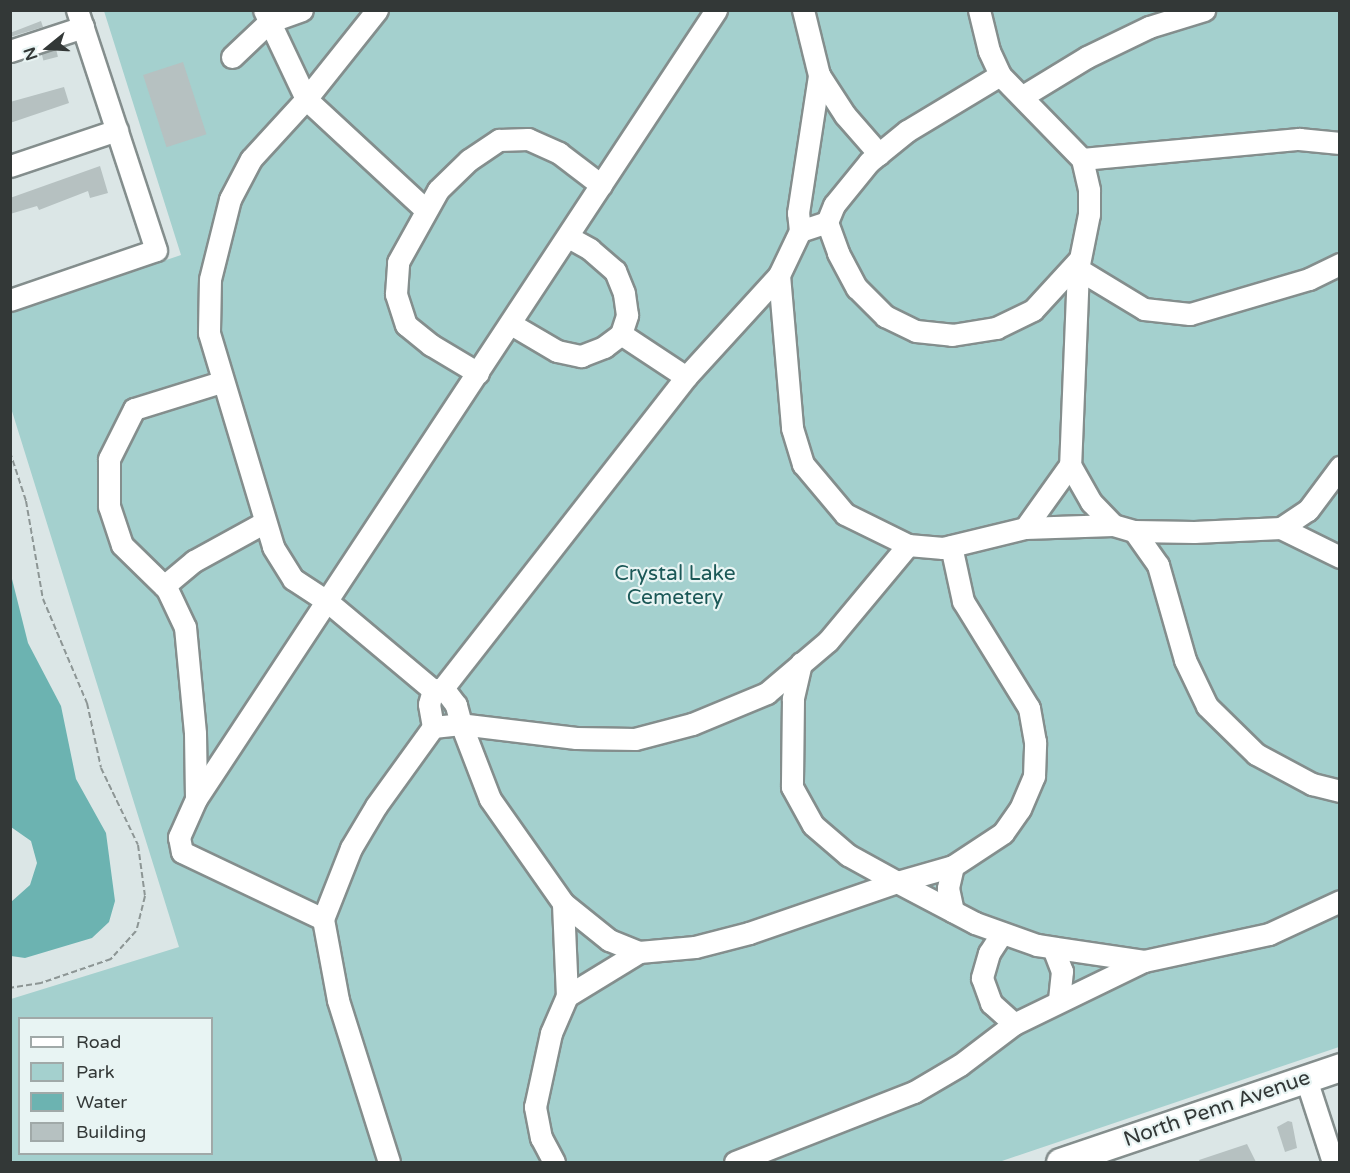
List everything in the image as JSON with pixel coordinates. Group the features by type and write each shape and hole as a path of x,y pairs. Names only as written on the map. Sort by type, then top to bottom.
{"main road":[{"name":"North Penn Avenue","path":"1060,1162 1340,1067"}],"street":[{"path":"232,57 267,16 302,10"},
{"path":"377,10 306,99 251,159 230,199 210,279 209,333 221,382 273,547 293,579 328,602 456,705 490,799 563,903 609,940 639,952"},
{"path":"323,919 182,852 179,837 196,799 328,602 716,10"},
{"path":"803,10 819,75 845,115 879,154"},
{"path":"979,10 989,51 1000,75 1082,159 1089,190 1089,214 1079,265 1070,465 1091,502 1123,528 1158,565 1185,660 1207,706 1256,754 1312,784 1337,794"},
{"path":"1023,96 1087,57 1171,15 1204,10"},
{"path":"267,16 306,99 426,210"},
{"path":"10,51 80,19 156,250 10,300"},
{"path":"389,1162 338,1000 323,919 351,848 376,806 433,727 429,704 438,689 686,377 778,275 801,231 798,213 819,75"},
{"path":"1000,75 963,94 879,154 834,205 827,222 857,288 885,316 916,331 952,335 996,328 1033,310 1079,265"},
{"path":"10,166 117,130"},
{"path":"478,373 431,345 406,325 396,294 398,262 438,190 469,160 499,140 528,139 559,153 601,185"},
{"path":"1082,159 1299,139 1340,143"},
{"path":"801,231 827,222"},
{"path":"510,324 557,351 581,356 604,348 621,334 627,315 624,293 615,271 590,249 568,237"},
{"path":"1079,265 1144,309 1190,314 1309,279 1340,264"},
{"path":"778,275 792,428 803,464 845,514 908,545 951,546 1025,528 1123,528 1194,532 1281,528 1340,556"},
{"path":"621,334 686,377"},
{"path":"196,799 195,733 185,627 164,586 122,545 109,506 109,459 134,409 221,382"},
{"path":"1025,528 1070,465"},
{"path":"1281,528 1308,510 1340,467"},
{"path":"164,586 194,561 265,522"},
{"path":"433,727 461,724 576,738 634,739 692,723 767,693 828,641 908,545"},
{"path":"567,996 639,952 695,947 749,933 897,882 953,866 1003,833 1020,808 1034,776 1035,741 1029,708 963,601 951,546"},
{"path":"801,663 792,710 792,787 813,825 848,855 953,911 1002,933 1053,948 1144,960"},
{"path":"953,866 948,888 953,911"},
{"path":"735,1162 914,1092 960,1065 1014,1024 1144,960 1269,934 1340,901"},
{"path":"554,1162 541,1138 535,1107 551,1033 567,996 563,903"},
{"path":"1002,933 988,953 982,978 991,1003 1014,1024"},
{"path":"1053,948 1062,971 1059,1000"},
{"path":"1306,1079 1333,1162"}],"path":[{"path":"10,452 26,501 43,599 87,703 101,768 138,845 145,896 136,931 111,959 41,983 10,988"}],"green space":[{"name":"Crystal Lake Cemetery","path":"104,11 1339,11 1339,1047 999,1162 12,1162 11,999 179,947 11,408 10,313 181,255"}],"water":[{"path":"11,575 28,643 61,706 76,779 106,833 115,901 109,922 92,938 25,958 11,956 11,902 30,885 37,863 31,841 11,827"}],"building":[{"path":"41,21 43,27 10,37 10,33"},
{"path":"56,49 58,57 43,60 41,53"},
{"path":"183,62 206,134 167,147 143,75"},
{"path":"64,87 69,103 10,123 10,102"},
{"path":"100,166 108,193 90,198 88,191 39,210 37,206 10,214 10,198"},
{"path":"1288,1121 1292,1122 1297,1148 1285,1152 1277,1127"},
{"path":"1247,1144 1256,1162 1200,1162 1199,1160"}]}
